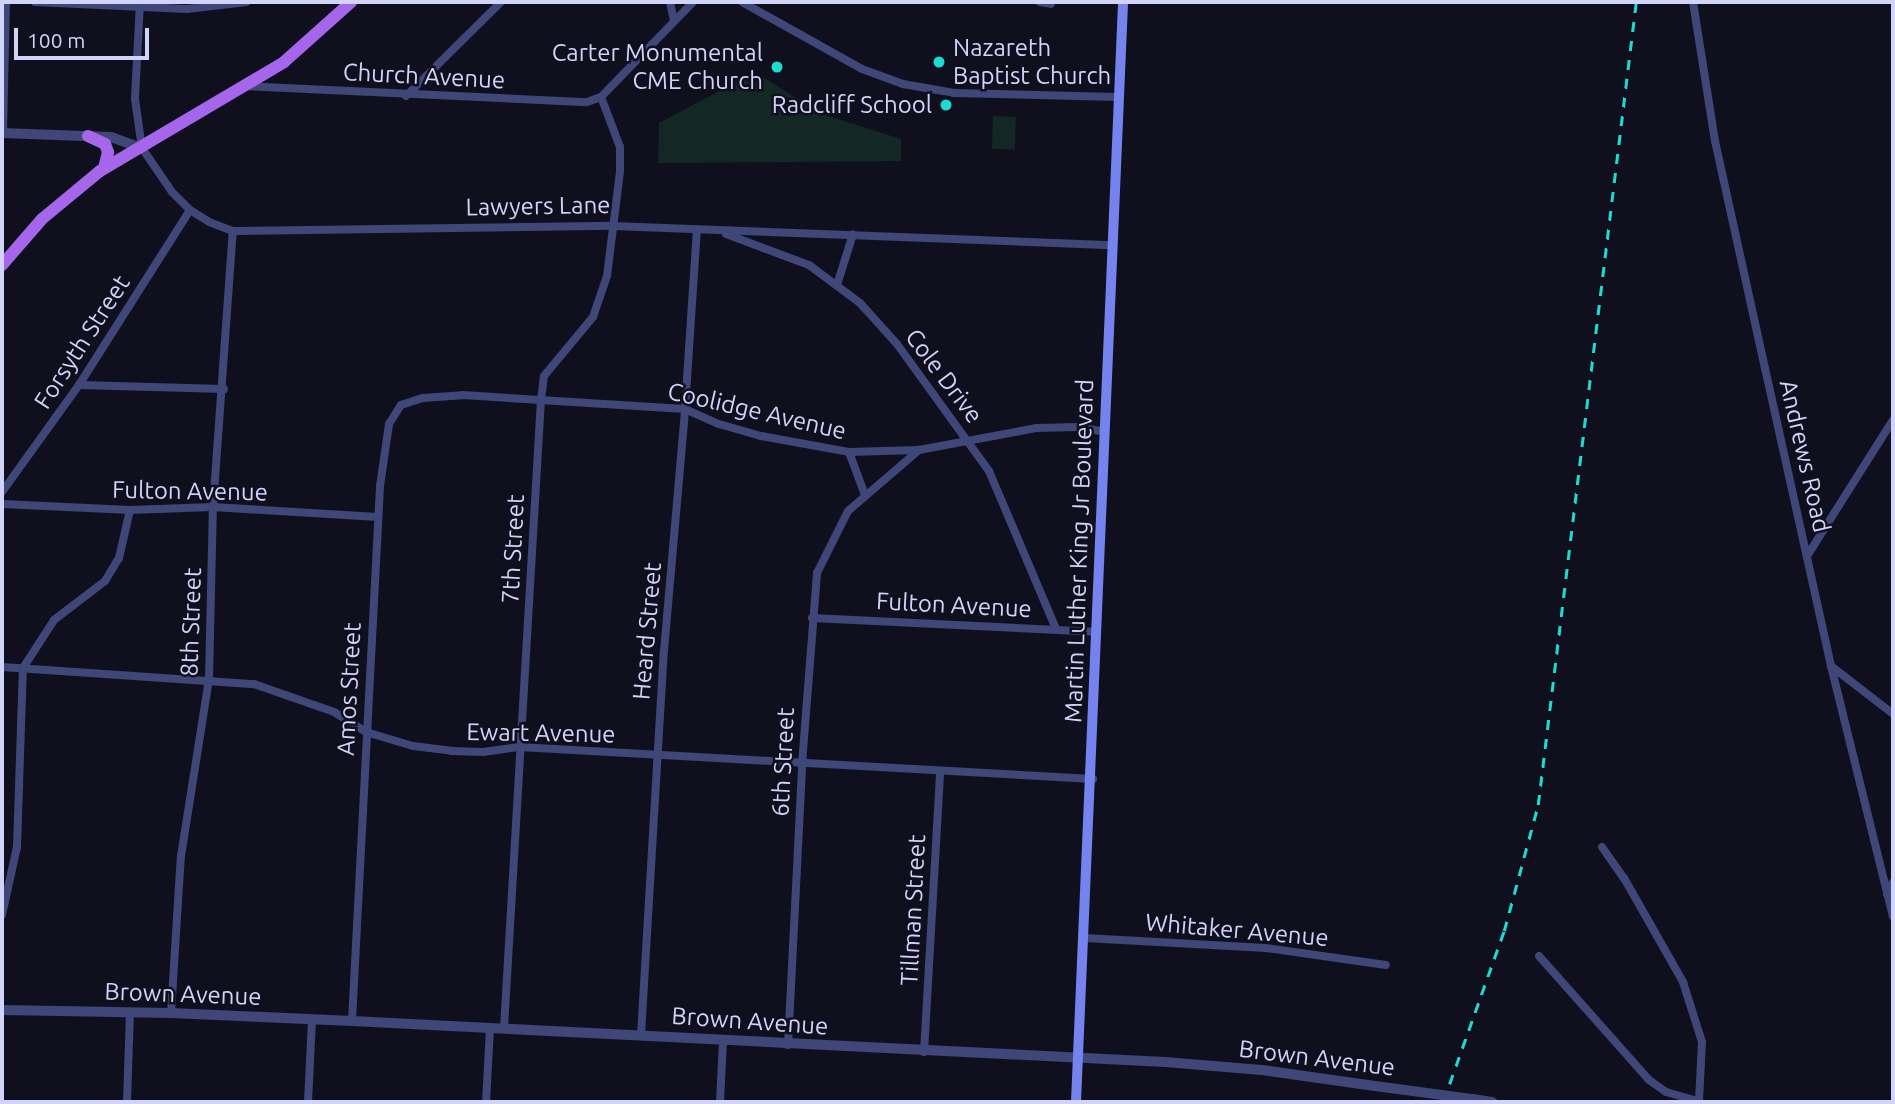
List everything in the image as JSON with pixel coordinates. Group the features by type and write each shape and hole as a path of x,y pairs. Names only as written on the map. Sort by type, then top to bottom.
{"main road":[{"path":"2,265 42,219 104,168 284,62 351,2"},
{"name":"Martin Luther King Jr Boulevard","path":"1076,1102 1093,779 1094,632 1123,2"},
{"path":"88,136 104,144 108,152 104,168"}],"street":[{"path":"6,2 2,133 110,137 142,148 135,99 140,4"},
{"path":"35,2 140,4 187,9 247,2"},
{"path":"406,96 501,2"},
{"path":"670,2 674,21"},
{"path":"601,97 693,2"},
{"path":"742,2 862,69 904,85 954,93 1118,97"},
{"path":"1040,2 1051,4"},
{"name":"Andrews Road","path":"1693,2 1715,141 1831,666 1893,916"},
{"name":"Church Avenue","path":"244,86 406,96 587,102 601,97"},
{"name":"7th Street","path":"504,1028 541,400 544,376 593,317 602,297 620,171 620,147 601,97"},
{"name":"Lawyers Lane","path":"142,148 172,192 190,210 209,222 233,231 613,226 1112,245"},
{"name":"Forsyth Street","path":"2,492 79,385 190,210"},
{"name":"Heard Street","path":"641,1035 657,756 697,229"},
{"name":"Cole Drive","path":"713,230 809,265 860,303 897,344 989,471 1056,629"},
{"name":"8th Street","path":"171,1013 181,856 209,679 213,507 224,389 233,231"},
{"path":"837,285 853,234"},
{"path":"79,385 224,389"},
{"name":"Coolidge Avenue","path":"441,396 685,409 761,436 849,452 919,450 1036,429 1078,427 1105,432"},
{"name":"Amos Street","path":"352,1021 378,517 389,424 401,405 441,396"},
{"path":"1807,556 1893,420"},
{"name":"6th Street","path":"788,1045 802,764 817,573 848,511 919,450"},
{"path":"849,452 865,495"},
{"name":"Fulton Avenue","path":"2,504 130,510 213,507 378,517"},
{"path":"2,915 17,847 23,668 54,620 105,581 119,558 130,510"},
{"name":"Fulton Avenue","path":"812,618 1094,632"},
{"path":"1831,666 1892,711"},
{"name":"Ewart Avenue","path":"2,667 254,684 334,712 366,732 413,746 451,751 483,752 519,747 1093,779"},
{"name":"Tillman Street","path":"924,1052 940,771"},
{"path":"1539,956 1649,1080 1666,1092 1699,1102 1702,1042 1684,982 1631,890 1602,847"},
{"path":"1886,894 1893,881"},
{"name":"Whitaker Avenue","path":"1084,938 1266,948 1386,965"},
{"name":"Brown Avenue","path":"2,1010 171,1013 352,1021 1079,1058 1262,1070 1493,1102"},
{"path":"127,1102 130,1013"},
{"path":"308,1102 312,1020"},
{"path":"486,1102 491,1028"},
{"path":"720,1102 723,1041"}],"green space":[{"path":"755,72 822,114 901,139 901,161 658,163 659,123"},
{"path":"993,116 1016,117 1015,150 992,149"}],"railway":[{"path":"1443,1102 1504,931 1538,805 1636,2"}],"place":[{"name":"Nazareth Baptist Church","path":"939,62"},
{"name":"Carter Monumental CME Church","path":"777,67"},
{"name":"Radcliff School","path":"946,105"}]}
